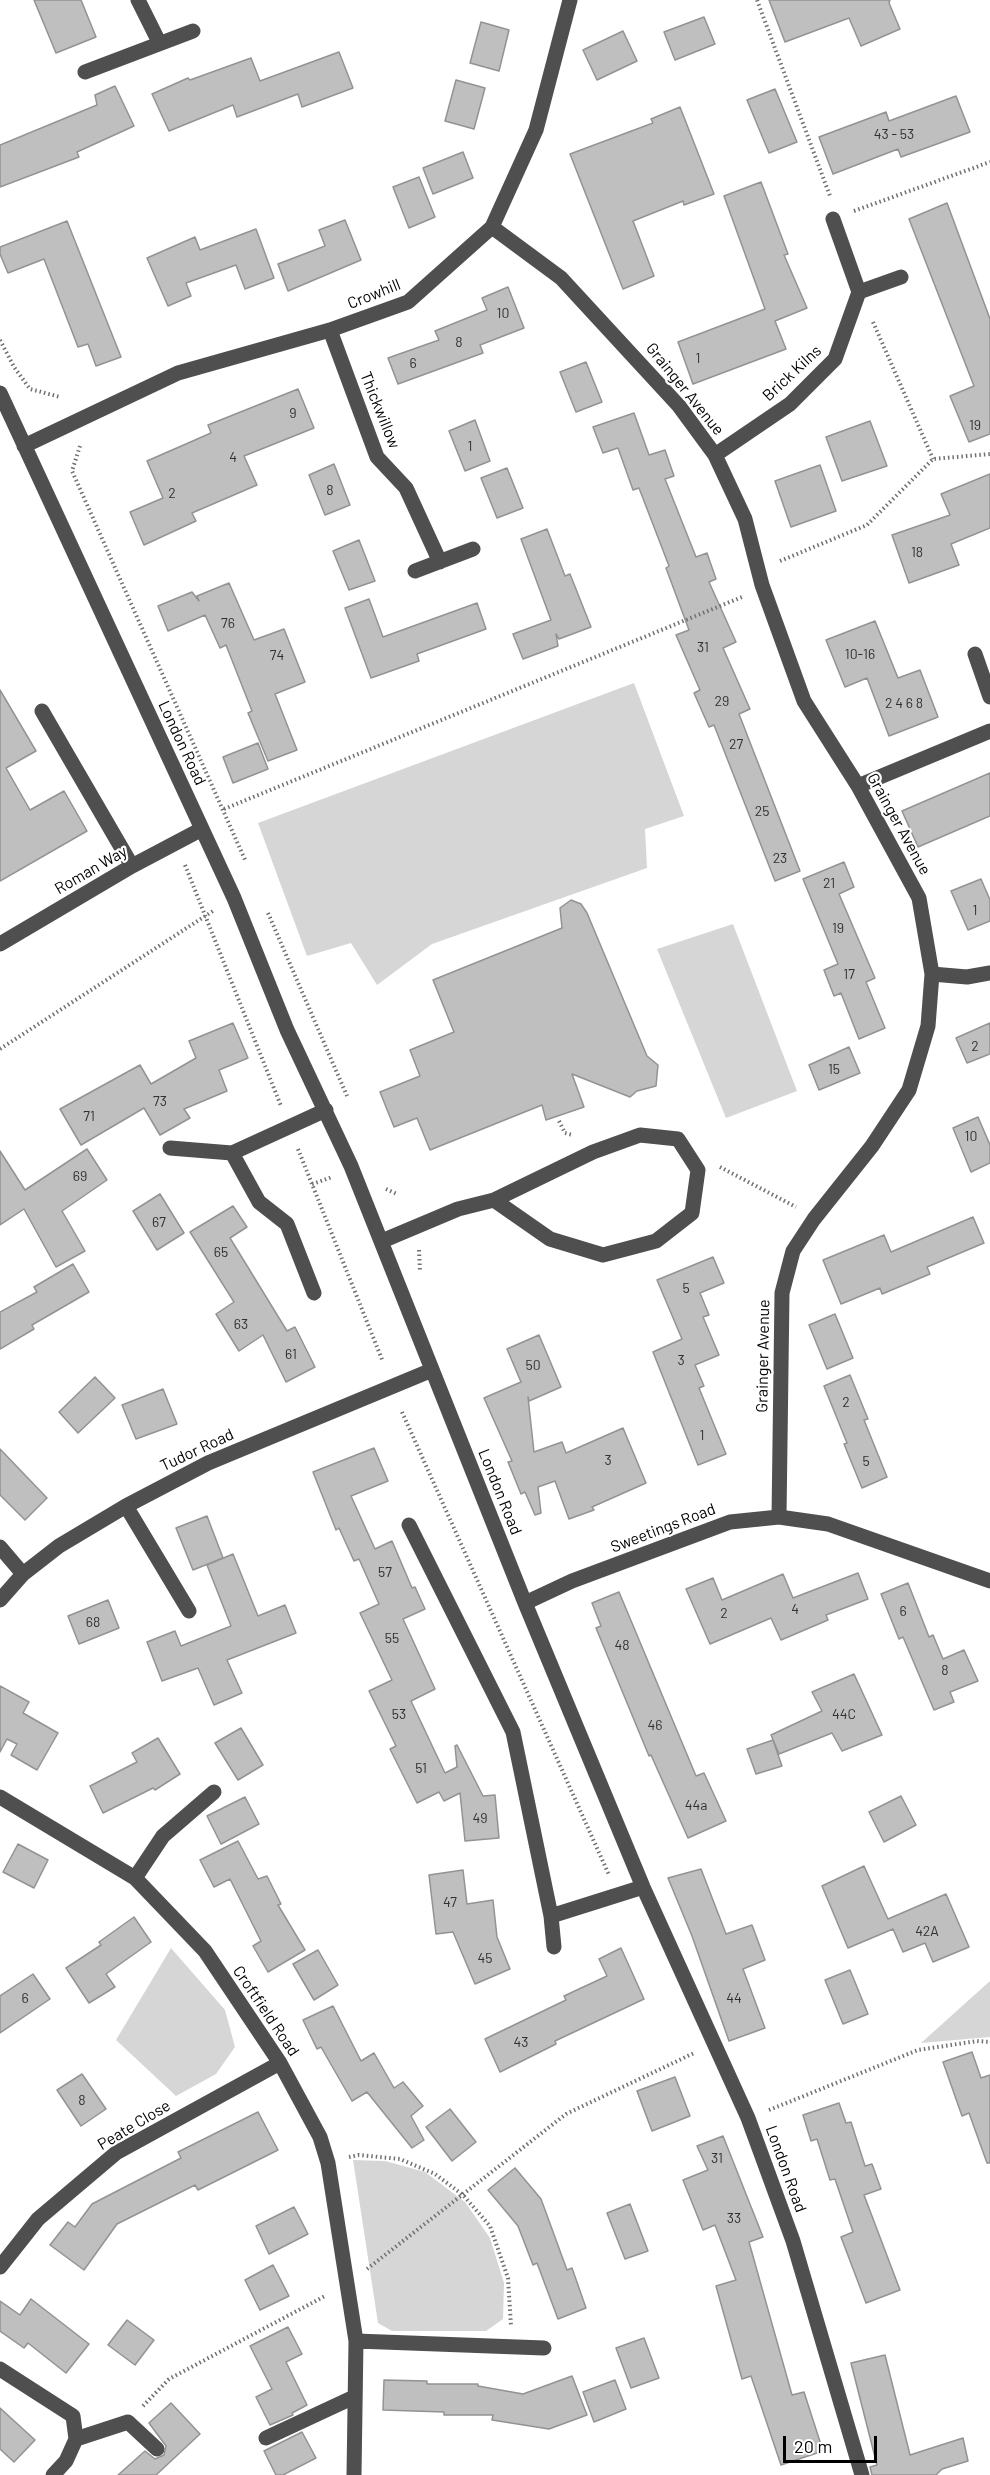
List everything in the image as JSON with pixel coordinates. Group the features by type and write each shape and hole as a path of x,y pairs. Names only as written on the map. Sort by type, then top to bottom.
{"street":[{"path":"138,0 159,42"},
{"name":"Crowhill","path":"24,446 178,373 330,330 408,302 492,227 536,130 570,0"},
{"path":"84,72 193,31"},
{"path":"833,219 859,292 901,277"},
{"name":"Grainger Avenue","path":"492,227 561,278 679,406 715,455 745,519 762,585 804,701 858,786 919,898 932,974 928,1026 909,1090 872,1146 814,1219 793,1251 782,1293 779,1517"},
{"name":"Brick Kilns","path":"715,455 790,404 835,359 859,292"},
{"name":"Thickwillow","path":"330,330 377,457 406,488 440,562"},
{"name":"London Road","path":"0,393 234,898 287,1030 326,1110 382,1242 525,1603 643,1887 748,2118 793,2241 862,2475"},
{"path":"415,572 473,549"},
{"path":"975,654 990,697"},
{"path":"42,711 132,866"},
{"path":"858,786 990,731"},
{"name":"Roman Way","path":"0,944 132,866 202,830"},
{"path":"932,974 967,977 990,973"},
{"path":"170,1148 232,1153 326,1110"},
{"path":"382,1242 458,1209 494,1200 593,1152 640,1135 678,1139 698,1170 692,1213 656,1241 603,1255 550,1239 494,1200"},
{"path":"232,1153 259,1202 287,1224 314,1293"},
{"name":"Tudor Road","path":"0,1600 24,1574 59,1546 126,1506 208,1462 432,1370"},
{"path":"126,1506 189,1611"},
{"name":"Sweetings Road","path":"525,1603 572,1581 730,1522 779,1517 828,1524 990,1581"},
{"path":"409,1525 513,1732 551,1916 554,1947"},
{"path":"0,1547 24,1574"},
{"path":"135,1878 163,1836 214,1792"},
{"name":"Croftfield Road","path":"0,1797 135,1878 205,1951 280,2063 320,2137 328,2163 356,2341 354,2475"},
{"path":"551,1916 643,1887"},
{"name":"Peate Close","path":"0,2267 38,2219 116,2153 280,2063"},
{"path":"356,2341 544,2348"},
{"path":"0,2369 73,2416 76,2439 66,2461 53,2475"},
{"path":"266,2438 354,2397"},
{"path":"76,2439 128,2422 157,2449"}],"path":[{"path":"757,0 829,191 833,219 990,162"},
{"path":"859,292 933,459"},
{"path":"0,340 14,367 30,389 60,397"},
{"path":"82,439 72,471 247,864"},
{"path":"224,809 747,594 762,585 770,565 867,525 933,459 990,454"},
{"path":"188,871 283,1110"},
{"path":"0,1050 234,898"},
{"path":"266,908 351,1104"},
{"path":"298,1149 383,1362"},
{"path":"402,1412 618,1895"},
{"path":"748,2118 918,2050 977,2041 990,2042"},
{"path":"128,2422 169,2379 347,2284 566,2114 713,2044"},
{"path":"328,2163 359,2155 400,2159 435,2174 463,2195 490,2226 508,2278 513,2346"}],"shaded area":[{"path":"634,683 684,816 645,829 647,868 432,944 377,985 351,943 307,956 258,823"},
{"path":"733,924 797,1091 726,1118 657,949"},
{"path":"171,1948 225,2010 235,2047 216,2074 176,2096 116,2040"},
{"path":"990,1981 990,2037 921,2043"},
{"path":"353,2160 385,2161 425,2172 465,2202 490,2238 504,2283 503,2319 486,2331 392,2331 378,2323"}],"building":[{"path":"34,0 81,0 96,37 56,53"},
{"path":"769,0 890,0 889,3 900,29 861,46 849,18 785,42"},
{"path":"704,17 715,44 675,60 664,32"},
{"path":"481,22 509,30 499,71 470,63"},
{"path":"623,31 637,61 597,80 583,50"},
{"path":"339,52 353,88 302,107 298,94 237,117 233,105 169,131 152,94 188,78 190,80 251,58 260,81"},
{"path":"456,80 485,88 474,129 445,121"},
{"path":"115,86 134,126 77,152 79,157 0,187 0,145 97,105 95,95"},
{"path":"775,89 797,142 769,153 747,100"},
{"path":"956,96 970,132 901,157 898,149 833,174 819,137 886,112 889,121"},
{"path":"680,107 714,194 684,205 683,201 633,221 654,276 623,289 570,154 653,123 651,119"},
{"path":"463,152 473,178 433,194 423,168"},
{"path":"419,177 435,217 409,228 393,187"},
{"path":"761,182 788,254 784,255 807,308 775,321 786,349 693,384 678,342 765,309 724,196"},
{"path":"947,203 990,319 990,434 969,442 950,396 974,386 909,219"},
{"path":"345,220 361,260 288,291 278,264 325,246 319,230"},
{"path":"67,221 121,357 96,366 88,344 78,347 44,259 8,273 0,254 0,247"},
{"path":"256,229 274,278 245,289 236,265 186,283 191,296 168,306 147,258 195,237 200,250"},
{"path":"508,287 524,328 480,345 483,353 398,384 388,358 439,340 435,331 487,310 482,298"},
{"path":"586,362 602,402 576,412 560,372"},
{"path":"298,389 314,428 244,456 257,485 192,513 196,521 144,545 130,512 163,498 147,461 211,433 208,425"},
{"path":"634,413 649,455 665,450 674,476 665,479 696,557 707,553 716,579 709,582 736,642 723,648 750,709 739,714 800,871 775,881 714,725 709,727 694,693 700,690 676,635 689,630 666,568 669,566 639,488 633,490 618,448 603,453 593,427"},
{"path":"475,420 490,461 465,471 449,431"},
{"path":"870,421 887,466 842,481 826,437"},
{"path":"334,464 350,505 325,515 309,475"},
{"path":"820,465 836,511 791,527 775,481"},
{"path":"507,468 523,508 497,518 481,478"},
{"path":"990,474 990,528 951,544 959,565 909,583 892,535 950,515 941,494"},
{"path":"547,529 565,576 570,574 591,627 559,639 556,634 558,646 523,659 513,634 551,620 521,539"},
{"path":"359,540 375,581 349,590 333,551"},
{"path":"229,583 254,640 284,629 305,682 275,694 297,750 268,761 248,713 252,711 226,645 220,648 205,615 168,631 158,606 192,592 199,601 197,596"},
{"path":"369,599 383,637 477,603 486,629 417,654 419,661 371,678 345,608"},
{"path":"875,621 898,678 920,670 938,717 889,736 867,678 845,687 826,640"},
{"path":"0,690 36,751 6,768 30,810 64,791 87,831 0,881"},
{"path":"258,743 268,769 233,783 223,757"},
{"path":"990,773 990,816 918,847 902,811"},
{"path":"844,862 854,887 839,894 875,978 866,982 885,1028 859,1039 841,993 834,996 824,970 838,964 803,879"},
{"path":"981,879 990,900 990,921 968,930 951,891"},
{"path":"571,900 581,904 587,913 647,1056 658,1065 656,1086 637,1091 630,1097 572,1074 584,1107 546,1120 542,1105 430,1150 417,1118 394,1127 380,1092 420,1076 410,1050 454,1032 433,980 562,928 560,908"},
{"path":"233,1023 248,1058 219,1070 227,1091 184,1109 190,1118 160,1135 144,1108 81,1145 60,1109 140,1065 151,1084 196,1058 189,1041"},
{"path":"990,1023 990,1054 967,1063 956,1038"},
{"path":"849,1047 860,1073 819,1090 809,1065"},
{"path":"978,1117 990,1145 990,1163 971,1172 953,1128"},
{"path":"87,1149 107,1180 62,1211 85,1251 56,1267 24,1209 0,1225 0,1151 25,1190"},
{"path":"160,1194 184,1233 157,1250 133,1211"},
{"path":"233,1206 247,1227 230,1238 287,1331 295,1327 315,1367 286,1382 263,1335 239,1351 216,1314 234,1302 190,1232"},
{"path":"973,1217 984,1243 927,1267 930,1274 882,1294 880,1288 841,1304 823,1260 884,1235 891,1252"},
{"path":"713,1257 724,1283 700,1293 709,1315 703,1317 719,1355 695,1365 704,1386 699,1388 726,1454 698,1465 653,1352 682,1339 657,1280"},
{"path":"73,1264 89,1292 32,1325 34,1329 0,1349 0,1312 37,1292 34,1287"},
{"path":"835,1314 853,1358 827,1369 809,1325"},
{"path":"539,1335 561,1387 529,1401 528,1397 534,1452 562,1442 566,1453 623,1428 646,1483 592,1507 594,1510 569,1519 555,1481 538,1487 541,1513 535,1515 525,1492 521,1494 508,1462 512,1461 484,1398 521,1382 507,1349"},
{"path":"850,1375 868,1419 864,1420 887,1477 862,1488 824,1386"},
{"path":"95,1377 115,1398 78,1433 59,1412"},
{"path":"163,1389 177,1424 136,1439 122,1405"},
{"path":"374,1448 388,1481 351,1496 375,1549 392,1541 412,1588 415,1587 425,1609 403,1619 435,1689 411,1701 445,1773 457,1767 455,1746 457,1745 483,1796 495,1795 499,1838 465,1841 460,1793 444,1801 439,1792 417,1803 390,1749 396,1746 369,1691 392,1680 360,1613 379,1604 359,1559 354,1561 339,1528 336,1530 313,1472"},
{"path":"0,1449 47,1498 25,1520 0,1495"},
{"path":"207,1516 223,1558 193,1570 176,1528"},
{"path":"233,1554 258,1616 285,1605 296,1633 227,1660 242,1693 214,1705 198,1668 162,1681 147,1642 175,1631 181,1646 231,1626 207,1565"},
{"path":"858,1573 868,1599 826,1615 828,1620 781,1640 771,1618 710,1644 686,1589 713,1578 722,1600 783,1574 793,1598"},
{"path":"908,1583 929,1637 933,1635 943,1659 964,1650 978,1681 950,1692 954,1702 934,1710 903,1637 899,1639 881,1594"},
{"path":"619,1592 696,1776 704,1773 726,1821 688,1838 651,1755 649,1756 596,1628 601,1626 592,1603"},
{"path":"108,1600 119,1628 79,1644 68,1616"},
{"path":"854,1674 882,1735 842,1751 832,1733 779,1754 771,1735 822,1711 812,1692"},
{"path":"0,1686 29,1702 23,1713 58,1733 37,1770 11,1755 17,1744 7,1739 0,1752"},
{"path":"241,1728 263,1765 238,1780 215,1743"},
{"path":"158,1738 180,1774 155,1790 153,1788 103,1813 90,1786 137,1762 132,1753"},
{"path":"773,1740 782,1766 756,1774 747,1749"},
{"path":"901,1796 916,1825 884,1842 869,1812"},
{"path":"245,1797 259,1824 221,1844 207,1816"},
{"path":"238,1841 258,1879 267,1876 281,1904 278,1905 305,1950 268,1972 253,1946 261,1941 230,1879 214,1887 200,1860"},
{"path":"18,1844 48,1860 34,1888 3,1872"},
{"path":"864,1866 888,1919 946,1894 969,1947 933,1962 925,1943 903,1952 893,1929 848,1948 822,1886"},
{"path":"701,1869 726,1934 752,1925 765,1960 743,1969 765,2028 729,2041 692,1936 668,1878"},
{"path":"463,1870 467,1904 493,1900 497,1937 510,1969 475,1984 453,1932 436,1934 429,1875"},
{"path":"134,1917 151,1942 106,1974 115,1987 89,2003 66,1968 101,1945 99,1942"},
{"path":"621,1948 644,1999 555,2041 556,2044 500,2072 485,2039 566,2000 564,1996 607,1976 599,1959"},
{"path":"318,1950 338,1985 314,2000 293,1964"},
{"path":"850,1970 868,2014 843,2024 825,1980"},
{"path":"33,1974 50,1999 0,2033 0,1996"},
{"path":"333,2006 361,2061 374,2053 394,2088 403,2082 423,2106 411,2116 424,2140 412,2148 367,2092 352,2101 321,2047 317,2049 303,2020"},
{"path":"972,2052 981,2078 990,2075 990,2163 987,2163 969,2113 962,2116 943,2062"},
{"path":"82,2074 106,2109 81,2126 57,2090"},
{"path":"675,2077 690,2116 652,2131 637,2091"},
{"path":"839,2103 846,2123 851,2122 865,2166 872,2164 881,2189 864,2195 900,2290 866,2303 841,2237 853,2232 835,2179 830,2180 817,2139 811,2141 803,2115"},
{"path":"450,2109 476,2142 452,2161 426,2127"},
{"path":"258,2112 278,2150 198,2190 195,2185 117,2224 84,2270 50,2245 68,2222 75,2227 92,2204 181,2158 178,2152"},
{"path":"723,2136 763,2237 749,2242 792,2395 804,2392 823,2451 781,2465 751,2376 742,2379 716,2286 736,2280 715,2225 703,2230 683,2180 708,2170 697,2146"},
{"path":"515,2168 541,2199 567,2270 572,2268 586,2308 558,2319 537,2263 533,2265 518,2226 488,2190"},
{"path":"630,2204 648,2251 625,2259 607,2213"},
{"path":"294,2207 308,2234 269,2254 256,2226"},
{"path":"273,2265 289,2296 260,2310 245,2280"},
{"path":"31,2299 89,2344 66,2373 28,2343 24,2348 0,2331 0,2301 20,2315"},
{"path":"127,2320 154,2340 135,2365 108,2345"},
{"path":"288,2327 302,2354 286,2362 307,2405 292,2413 293,2415 270,2425 256,2397 272,2389 250,2346"},
{"path":"644,2338 659,2378 631,2388 616,2348"},
{"path":"885,2355 910,2455 963,2438 968,2461 942,2469 936,2475 872,2475 870,2467 877,2465 851,2363"},
{"path":"572,2376 587,2415 549,2429 492,2420 493,2415 444,2415 444,2412 383,2410 384,2380 427,2381 427,2384 478,2384 478,2386 523,2394"},
{"path":"615,2380 626,2409 594,2422 583,2392"},
{"path":"171,2403 200,2434 156,2475 118,2475 145,2451 155,2459 164,2455 166,2446 149,2423"},
{"path":"0,2408 35,2440 14,2462 0,2449"},
{"path":"302,2432 316,2458 283,2475 276,2475 264,2451"}]}
